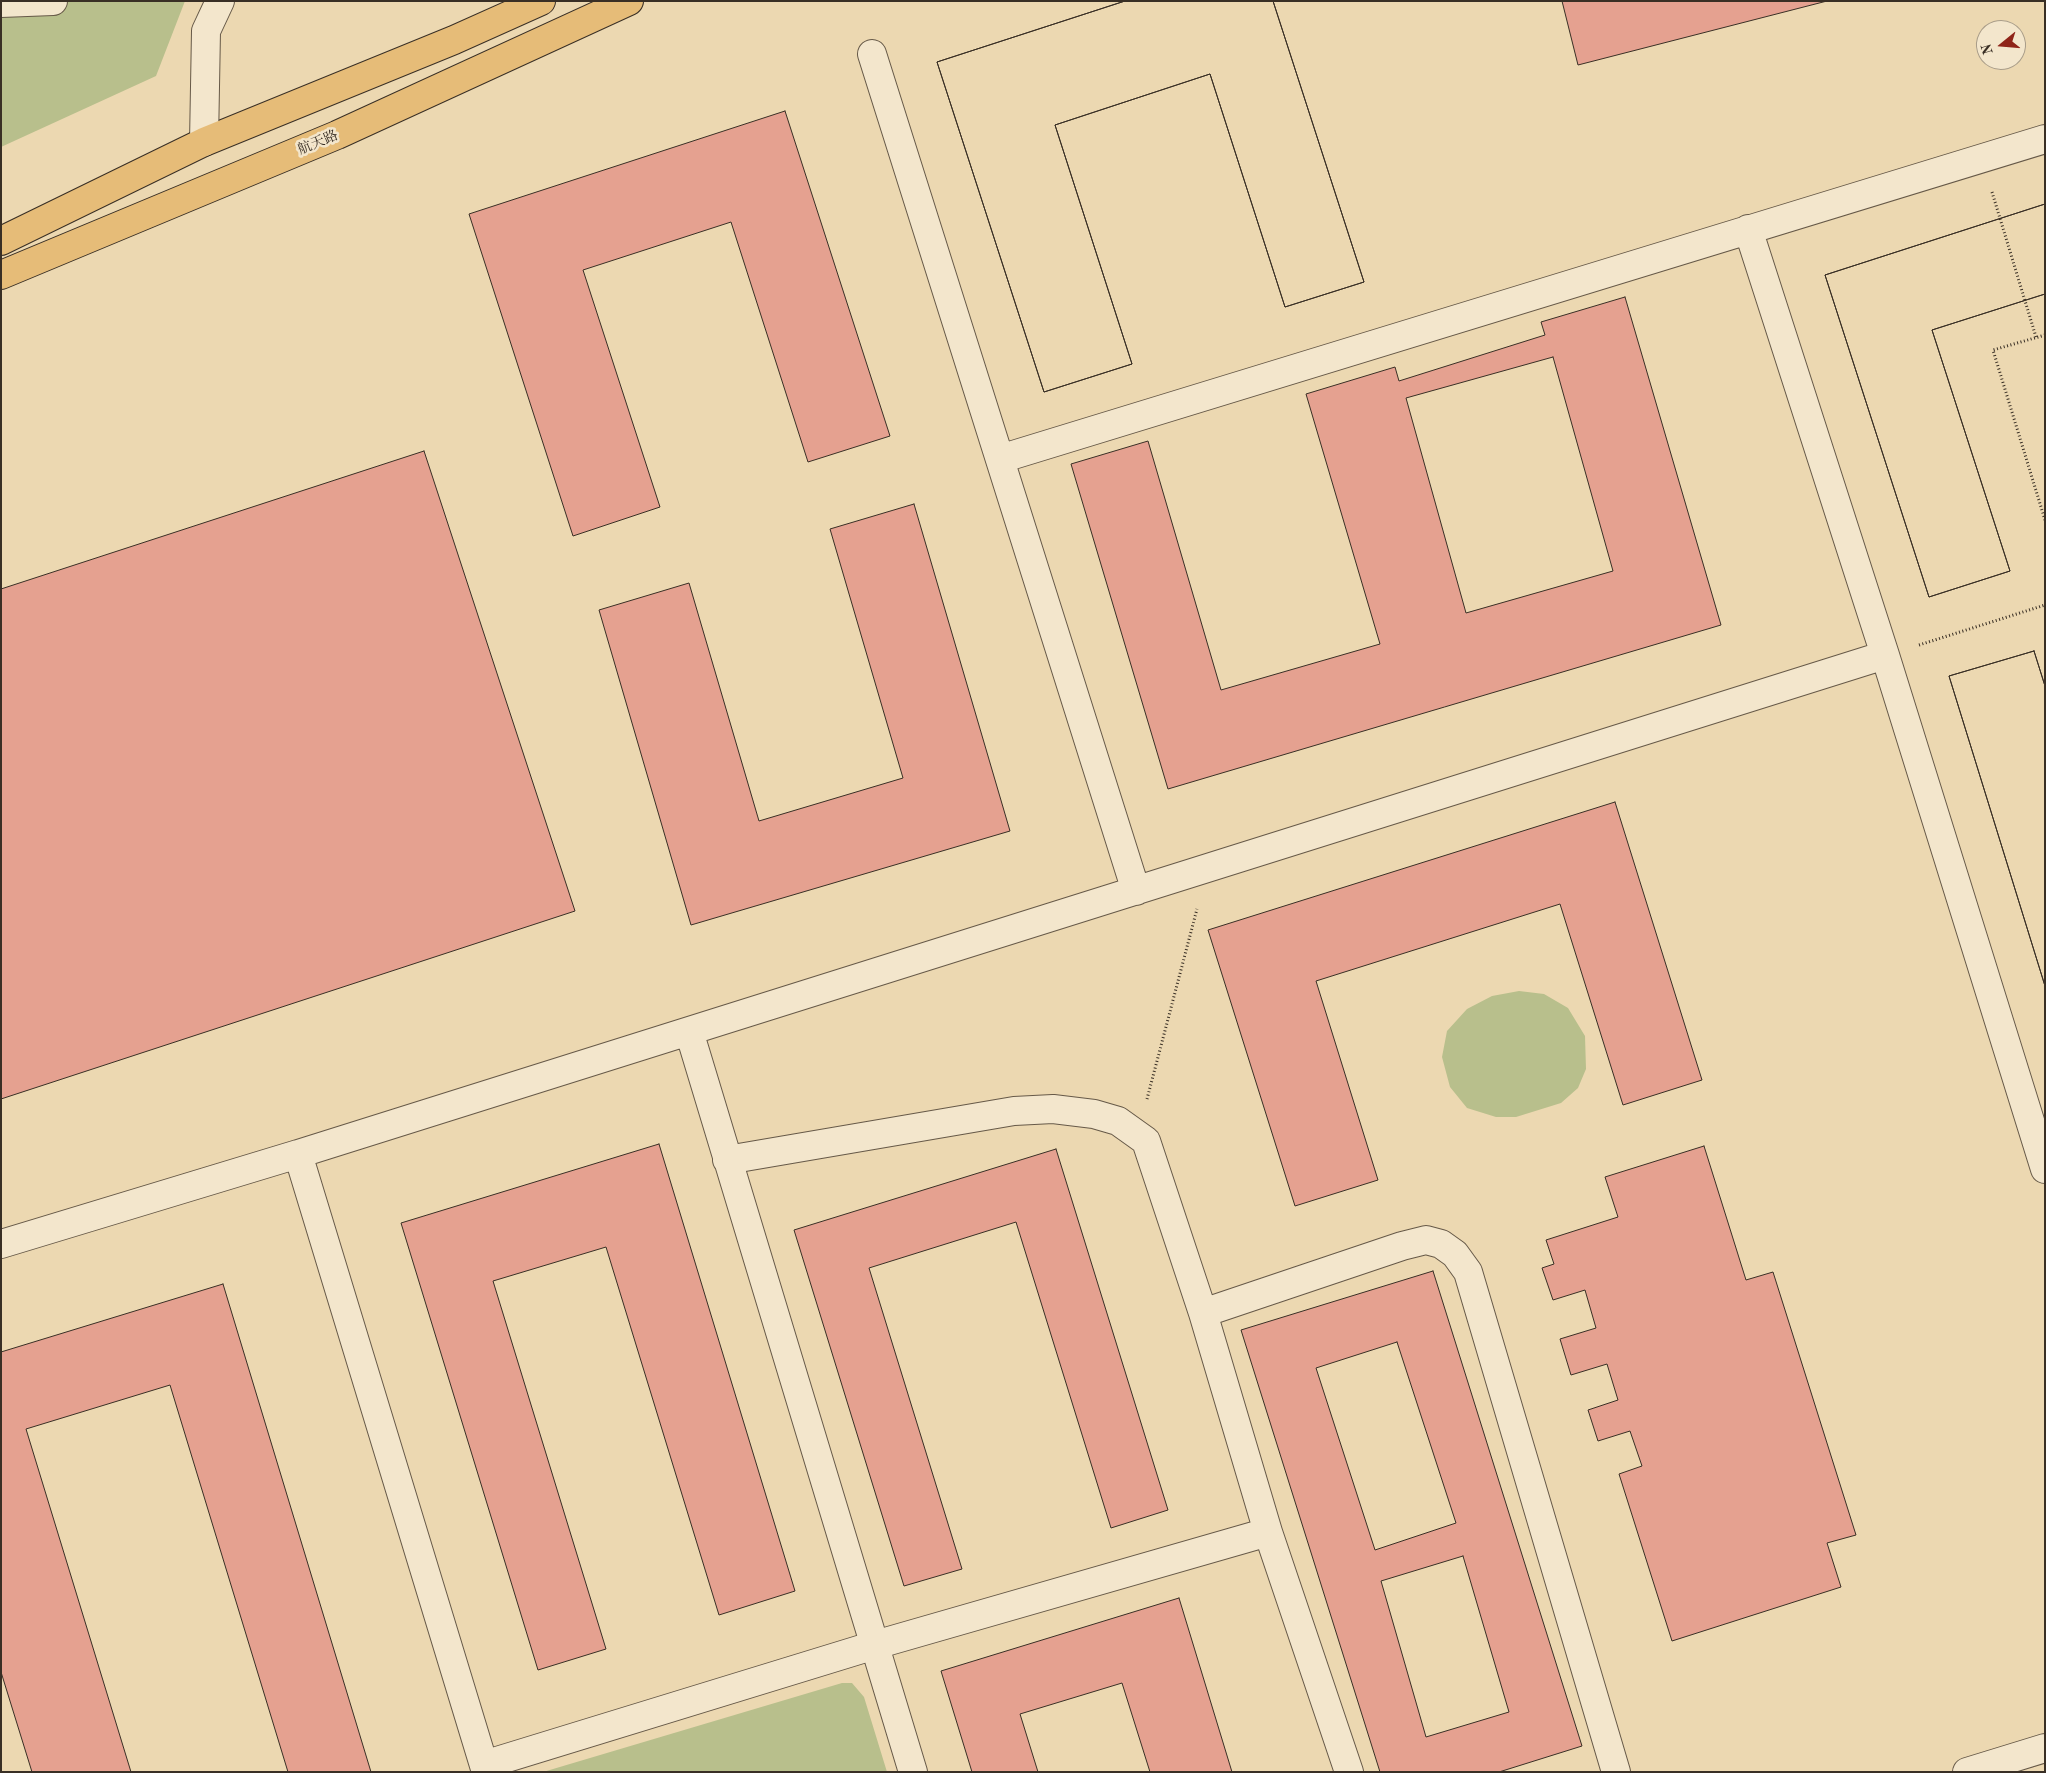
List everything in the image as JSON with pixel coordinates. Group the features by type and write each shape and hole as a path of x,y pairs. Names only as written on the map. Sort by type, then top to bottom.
{"main road":[{"path":"1,241 204,142 454,40 541,1"},
{"name":"航天路","path":"1,275 337,135 630,1"}],"street":[{"path":"1,3 53,1"},
{"path":"204,142 206,31 220,1"},
{"path":"872,54 1136,891"},
{"path":"1000,459 2045,139"},
{"path":"1748,229 1885,655 2045,1169"},
{"path":"1,1244 298,1154 1885,655"},
{"path":"689,1031 913,1772"},
{"path":"727,1160 1014,1111 1053,1109 1094,1114 1118,1121 1138,1133 1146,1141 1203,1313 1268,1532 1349,1772"},
{"path":"298,1154 485,1769 875,1645 1268,1532"},
{"path":"1203,1313 1402,1246 1426,1240 1440,1244 1455,1254 1468,1272 1616,1772"},
{"path":"1967,1772 2045,1748"}],"path":[{"path":"1982,158 2036,338"},
{"path":"2045,335 1994,350 2045,520"},
{"path":"1885,655 2045,605"},
{"path":"1138,1133 1207,869"}],"green space":[{"path":"1,1 185,1 156,76 1,147"},
{"path":"1519,991 1544,994 1568,1008 1585,1036 1586,1069 1578,1088 1561,1103 1516,1117 1496,1117 1467,1108 1450,1087 1442,1057 1447,1031 1467,1009 1492,996"},
{"path":"842,1683 852,1683 864,1697 887,1772 543,1772"}],"building":[{"path":"1125,1 1273,1 1364,282 1285,307 1210,74 1055,125 1132,364 1044,392 937,62"},
{"path":"1125,1 1273,1 1364,282 1285,307 1210,74 1055,125 1132,364 1044,392 937,62"},
{"path":"1562,1 1827,1 1578,65"},
{"path":"785,111 890,436 808,462 731,222 583,270 660,507 573,536 469,214"},
{"path":"2045,204 2045,294 1932,330 2010,571 1929,597 1825,275"},
{"path":"2045,204 2045,294 1932,330 2010,571 1929,597 1825,275"},
{"path":"1625,297 1721,625 1168,789 1071,464 1148,441 1221,690 1380,644 1306,394 1395,367 1399,381 1545,335 1541,322","holes":["1553,357 1613,571 1466,613 1406,398"]},
{"path":"424,451 575,911 1,1099 1,589"},
{"path":"914,504 1010,831 691,925 599,610 689,583 759,821 903,778 830,529"},
{"path":"2034,651 2045,686 2045,986 1949,676"},
{"path":"2034,651 2045,686 2045,986 1949,676"},
{"path":"1615,802 1702,1080 1623,1105 1560,904 1316,981 1378,1180 1295,1206 1208,930"},
{"path":"659,1144 795,1591 719,1615 606,1247 493,1281 606,1649 538,1670 401,1223"},
{"path":"1704,1146 1746,1280 1773,1272 1856,1535 1827,1543 1841,1587 1672,1641 1619,1474 1642,1466 1630,1431 1598,1441 1588,1410 1618,1400 1607,1364 1571,1375 1560,1339 1596,1328 1585,1290 1553,1300 1542,1268 1554,1264 1546,1240 1618,1217 1605,1177"},
{"path":"1056,1149 1168,1510 1111,1528 1016,1222 869,1268 962,1569 904,1586 794,1230"},
{"path":"1433,1271 1582,1746 1499,1772 1380,1772 1241,1330","holes":["1397,1342 1456,1523 1375,1550 1316,1368","1463,1556 1509,1712 1426,1737 1381,1581"]},
{"path":"223,1284 371,1772 288,1772 170,1385 26,1429 131,1772 32,1772 1,1672 1,1352"},
{"path":"1179,1598 1232,1772 1150,1772 1122,1683 1020,1714 1038,1772 972,1772 941,1671"}]}
